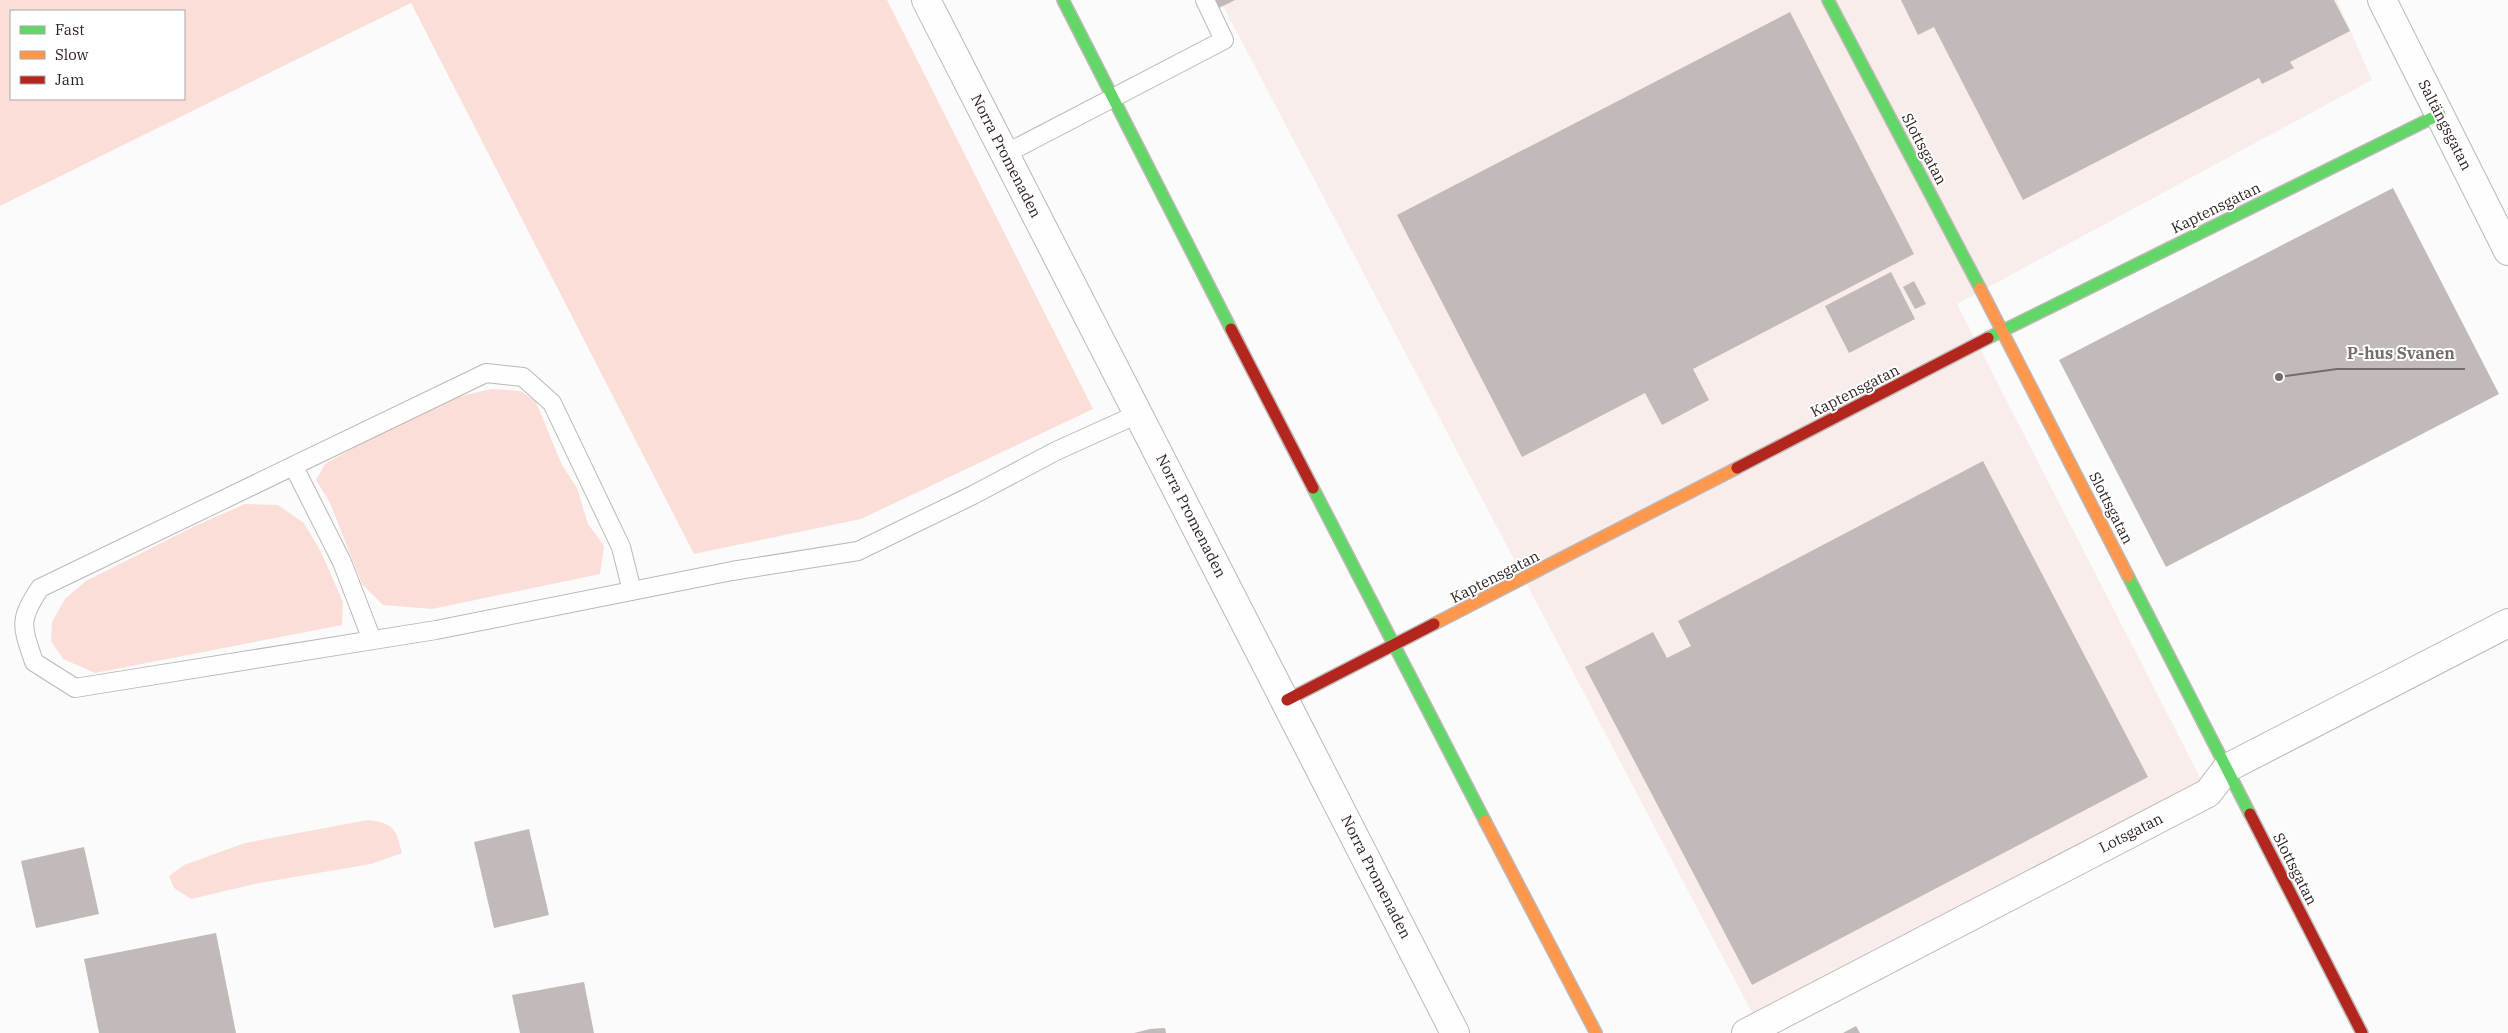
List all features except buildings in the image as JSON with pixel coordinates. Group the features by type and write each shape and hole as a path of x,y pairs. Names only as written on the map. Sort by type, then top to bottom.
{"street":[{"name":"Norra Promenaden","path":"926,0 1455,1033"},
{"path":"1063,0 1394,646 1596,1033"},
{"name":"Slottsgatan","path":"1828,0 2003,331 2362,1033"},
{"name":"Saltängsgatan","path":"2382,0 2508,251"},
{"name":"Kaptensgatan","path":"1286,700 2003,331 2440,114"},
{"name":"Lotsgatan","path":"1746,1033 2208,793 2226,768 2508,623"}],"lane":[{"path":"1006,154 1224,40 1205,0"},
{"path":"632,591 621,547 552,403 523,377 486,373 40,588 26,609 24,630 34,662 75,688 436,630 632,591 732,571 858,551 973,495 1056,451 1138,414"},
{"path":"294,467 342,562 372,640"}],"shaded area":[{"path":"0,0 887,0 1093,409 861,519 694,554 411,3 0,206"},
{"path":"1220,0 2337,0 2372,80 1957,304 2208,793 1759,1026"},
{"path":"491,389 521,391 536,402 562,465 577,488 588,524 604,546 600,574 432,609 383,605 362,584 330,503 316,480 325,464 364,442 457,397"},
{"path":"245,504 278,505 304,523 321,552 343,602 342,625 95,673 63,659 51,641 52,622 65,599 86,581 195,526"},
{"path":"368,820 383,823 392,828 398,838 402,853 371,864 259,883 191,899 174,888 169,876 184,865 245,843"}],"traffic: fast":[{"path":"1063,0 1231,329"},
{"path":"1828,0 1980,288"},
{"path":"1988,338 2440,114"},
{"path":"1313,488 1485,821"},
{"path":"2128,576 2250,814"}],"traffic: slow":[{"path":"1980,288 2128,576"},
{"path":"1434,624 1737,468"},
{"path":"1485,821 1596,1033"}],"traffic: jam":[{"path":"1231,329 1313,488"},
{"path":"1737,468 1988,338"},
{"path":"1287,700 1434,624"},
{"path":"2250,814 2362,1033"}],"place":[{"name":"P-hus Svanen","path":"2279,377"}]}
